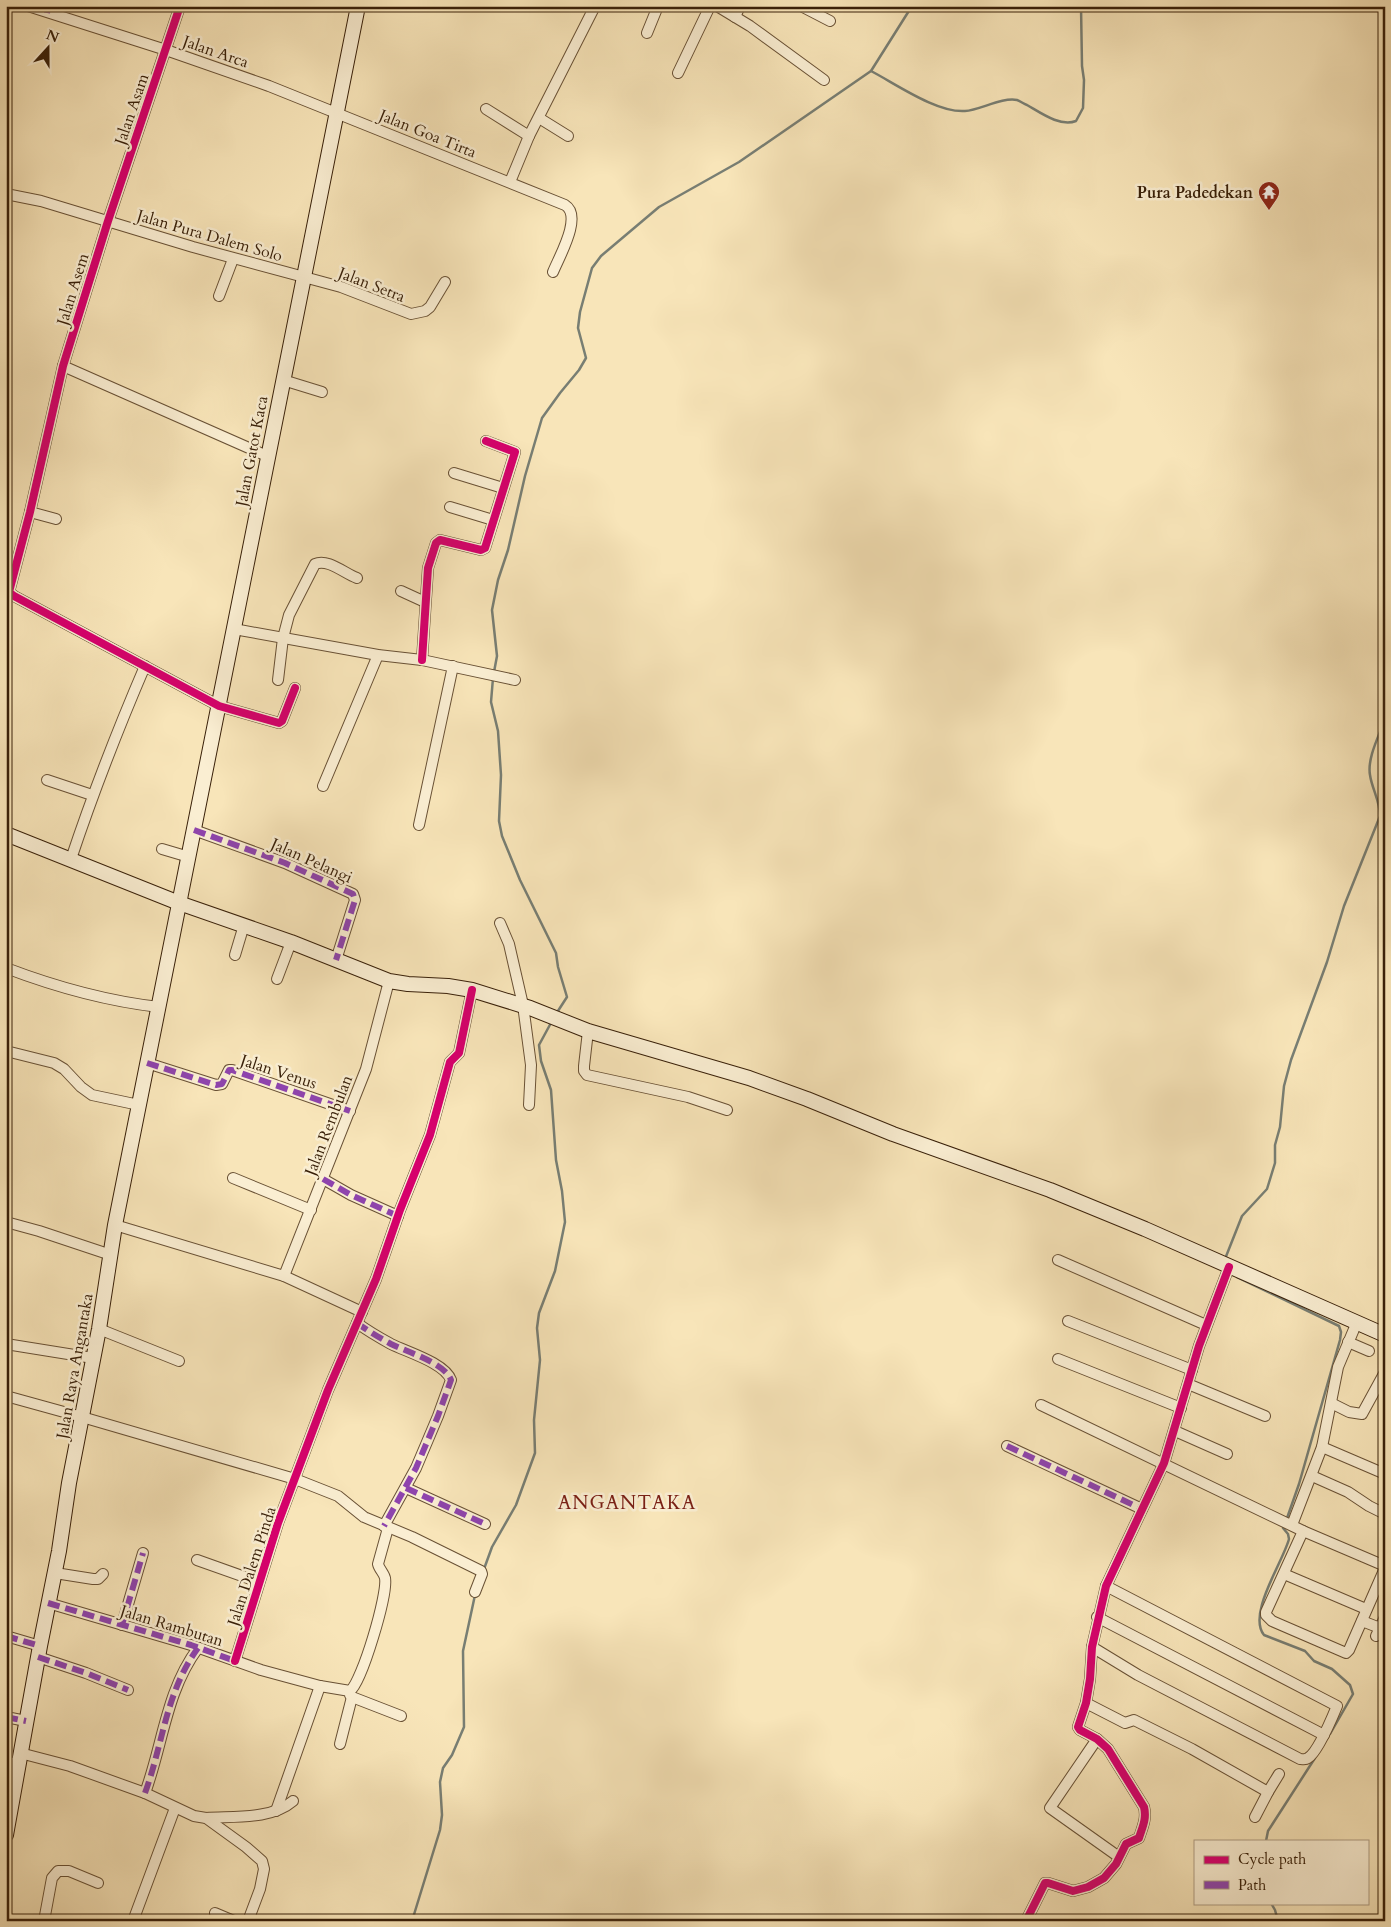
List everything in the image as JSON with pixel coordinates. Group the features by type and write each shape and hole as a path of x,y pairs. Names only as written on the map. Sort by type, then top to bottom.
{"main road":[{"name":"Jalan Gatot Kaca","path":"180,903 335,112 358,6"},
{"path":"6,834 71,858 180,903 291,942 389,981 472,990 523,1005 588,1030 749,1078 852,1116 893,1134 1050,1190 1145,1229 1385,1335"},
{"name":"Jalan Raya Angantaka","path":"6,1836 15,1760 26,1722 55,1573 69,1483 99,1329 115,1225 180,903"}],"street":[{"name":"Jalan Arca","path":"28,6 48,9 269,86 335,112"},
{"name":"Jalan Asam","path":"108,221 180,6"},
{"path":"510,182 529,136 594,6"},
{"path":"646,33 658,6"},
{"path":"678,73 710,6"},
{"path":"717,6 750,26 824,80"},
{"path":"735,17 740,6"},
{"path":"801,6 830,21"},
{"path":"486,109 529,136"},
{"name":"Jalan Goa Tirta","path":"335,112 566,205 570,209 571,229 553,272"},
{"path":"539,118 568,136"},
{"name":"Jalan Pura Dalem Solo","path":"6,194 41,201 233,258 303,276"},
{"name":"Jalan Asem","path":"108,221 63,366 10,593 145,666"},
{"path":"219,296 233,258"},
{"name":"Jalan Setra","path":"303,276 364,295 411,314 425,311 430,307 445,282"},
{"path":"63,366 268,456"},
{"path":"283,380 322,392"},
{"path":"422,660 428,568 436,543 440,540 484,550 514,451 486,441"},
{"path":"454,473 503,488"},
{"path":"450,507 493,520"},
{"path":"30,512 56,519"},
{"path":"278,680 283,638 294,605 315,564 318,562 330,564 357,578"},
{"path":"401,591 425,602"},
{"path":"234,629 378,655 422,660 515,680"},
{"path":"323,786 378,655"},
{"path":"71,858 92,795 145,666 219,706 280,723 295,688"},
{"path":"418,825 453,666"},
{"path":"47,780 92,795"},
{"name":"Jalan Pelangi","path":"194,830 285,863 353,894 355,900 336,960"},
{"path":"162,849 189,857"},
{"path":"500,923 510,944 523,1005 531,1066 529,1105"},
{"path":"235,955 244,925"},
{"path":"278,979 291,942"},
{"path":"6,968 75,992 159,1007"},
{"name":"Jalan Rembulan","path":"284,1276 366,1069 389,981"},
{"name":"Jalan Dalem Pinda","path":"235,1661 278,1523 328,1390 376,1279 398,1216 430,1135 450,1062 459,1053 472,990"},
{"path":"588,1030 584,1066 584,1072 587,1074 688,1097 727,1110"},
{"path":"6,1051 54,1063 64,1069 81,1088 92,1094 140,1105"},
{"name":"Jalan Venus","path":"147,1063 216,1085 222,1084 229,1070 232,1070 350,1111"},
{"path":"233,1178 311,1210"},
{"path":"323,1178 351,1195 398,1216"},
{"path":"6,1222 111,1255"},
{"path":"115,1225 284,1276 362,1312"},
{"path":"1058,1260 1206,1325"},
{"path":"1026,1921 1045,1884 1048,1883 1079,1891 1104,1878 1116,1864 1126,1844 1139,1838 1145,1814 1140,1800 1108,1749 1097,1738 1078,1728 1086,1703 1097,1617 1106,1586 1164,1463 1206,1325 1229,1267"},
{"path":"1068,1321 1192,1370"},
{"path":"1292,1526 1322,1447 1338,1367 1356,1322"},
{"path":"340,1744 351,1694 370,1649 377,1621 385,1579 378,1564 386,1527 406,1488 438,1416 450,1378 437,1366 392,1344 358,1323"},
{"path":"99,1329 179,1361"},
{"path":"1348,1342 1369,1352"},
{"path":"6,1344 93,1358"},
{"path":"1058,1359 1181,1408"},
{"path":"1331,1403 1350,1412 1362,1414 1385,1373"},
{"path":"1188,1384 1264,1416"},
{"path":"6,1396 82,1416 294,1480 338,1496 358,1513 386,1527 412,1536 481,1571 482,1573 475,1592"},
{"path":"1041,1405 1292,1526 1385,1567 1346,1653 1272,1621 1266,1615 1303,1531"},
{"path":"1175,1431 1227,1454"},
{"path":"1007,1446 1142,1509"},
{"path":"1322,1447 1385,1474"},
{"path":"1312,1476 1348,1492 1385,1514"},
{"path":"406,1488 485,1524"},
{"path":"122,1625 143,1553"},
{"path":"197,1560 259,1582"},
{"path":"55,1573 94,1579 103,1574"},
{"path":"1284,1574 1366,1609"},
{"path":"1092,1647 1138,1675 1300,1759 1310,1757 1324,1735 1337,1706 1106,1586"},
{"name":"Jalan Rambutan","path":"48,1603 198,1648 261,1670 351,1694 402,1716"},
{"path":"1097,1617 1324,1735"},
{"path":"1362,1621 1378,1632 1385,1617"},
{"path":"6,1636 128,1690"},
{"path":"144,1794 156,1760 174,1690 198,1648"},
{"path":"276,1810 320,1686"},
{"path":"1086,1703 1125,1723 1132,1719 1192,1749 1268,1792"},
{"path":"6,1717 26,1722"},
{"path":"1097,1738 1050,1808 1118,1857"},
{"path":"15,1760 70,1766 144,1794 194,1816 206,1818 268,1814 293,1801"},
{"path":"1255,1816 1278,1774"},
{"path":"133,1921 175,1808"},
{"path":"206,1818 246,1847 264,1865 260,1889 248,1921"},
{"path":"44,1921 52,1878 58,1871 68,1871 98,1883"},
{"path":"215,1913 234,1921"}],"waterway":[{"path":"494,672 497,656 492,610 498,580 508,550 525,476 542,418 586,358 578,328 580,312 592,268 601,256 659,207 739,162 871,71 912,6"},
{"path":"871,71 930,103 954,110 965,111 1005,100 1017,100 1057,121 1076,121 1083,108 1084,80 1081,6"},
{"path":"493,678 491,702 498,731 501,775 499,821 502,836 520,880 556,953 567,997 556,1014"},
{"path":"1225,1259 1242,1216 1267,1189 1275,1163 1275,1145 1280,1127 1284,1086 1291,1060 1327,962 1344,906 1380,816 1379,805 1371,780 1370,761 1385,719"},
{"path":"484,1569 492,1547 516,1505 535,1453 534,1420 540,1360 537,1328 539,1313 555,1271 565,1222 556,1160 551,1090 541,1061 539,1045 552,1021"},
{"path":"1237,1277 1339,1326 1341,1332 1299,1484 1286,1521"},
{"path":"1284,1526 1283,1528 1288,1534 1289,1539 1263,1601 1260,1626 1264,1635 1305,1651 1314,1661 1332,1669 1350,1685 1353,1694 1330,1734"},
{"path":"412,1921 440,1830 442,1815 440,1782 443,1768 452,1755 464,1727 463,1651 475,1595"},
{"path":"1266,1840 1268,1831 1315,1758"},
{"path":"1272,1904 1278,1921"}],"marked path":[{"path":"47,13 48,6"},
{"path":"194,830 285,863 353,894 355,900 336,960"},
{"path":"147,1063 216,1085 222,1084 229,1070 232,1070 350,1111"},
{"path":"323,1179 351,1195 398,1216"},
{"path":"357,1323 391,1344 434,1363 451,1380 416,1468 384,1526"},
{"path":"1007,1446 1142,1509"},
{"path":"406,1488 485,1524"},
{"path":"122,1625 143,1553"},
{"path":"48,1603 191,1645 235,1661"},
{"path":"6,1636 40,1646"},
{"path":"145,1793 172,1700 187,1665 198,1648"},
{"path":"38,1657 86,1673 128,1690"},
{"path":"6,1717 26,1721"}],"cycle path":[{"path":"180,6 108,221 63,366 30,512 9,592 219,706 279,723 282,721 295,688"},
{"path":"422,660 428,568 436,543 440,540 481,550 485,548 515,452 486,441"},
{"path":"235,1661 278,1523 328,1390 376,1279 400,1210 430,1135 450,1062 459,1053 472,990"},
{"path":"1026,1921 1045,1883 1073,1891 1088,1887 1104,1878 1116,1864 1126,1844 1139,1838 1143,1827 1145,1819 1144,1807 1108,1749 1097,1739 1078,1727 1086,1703 1092,1647 1106,1586 1164,1463 1199,1346 1229,1267"}],"place":[{"name":"Pura Padedekan","path":"1269,211"}],"district":[{"name":"ANGANTAKA","path":"627,1502"}]}
